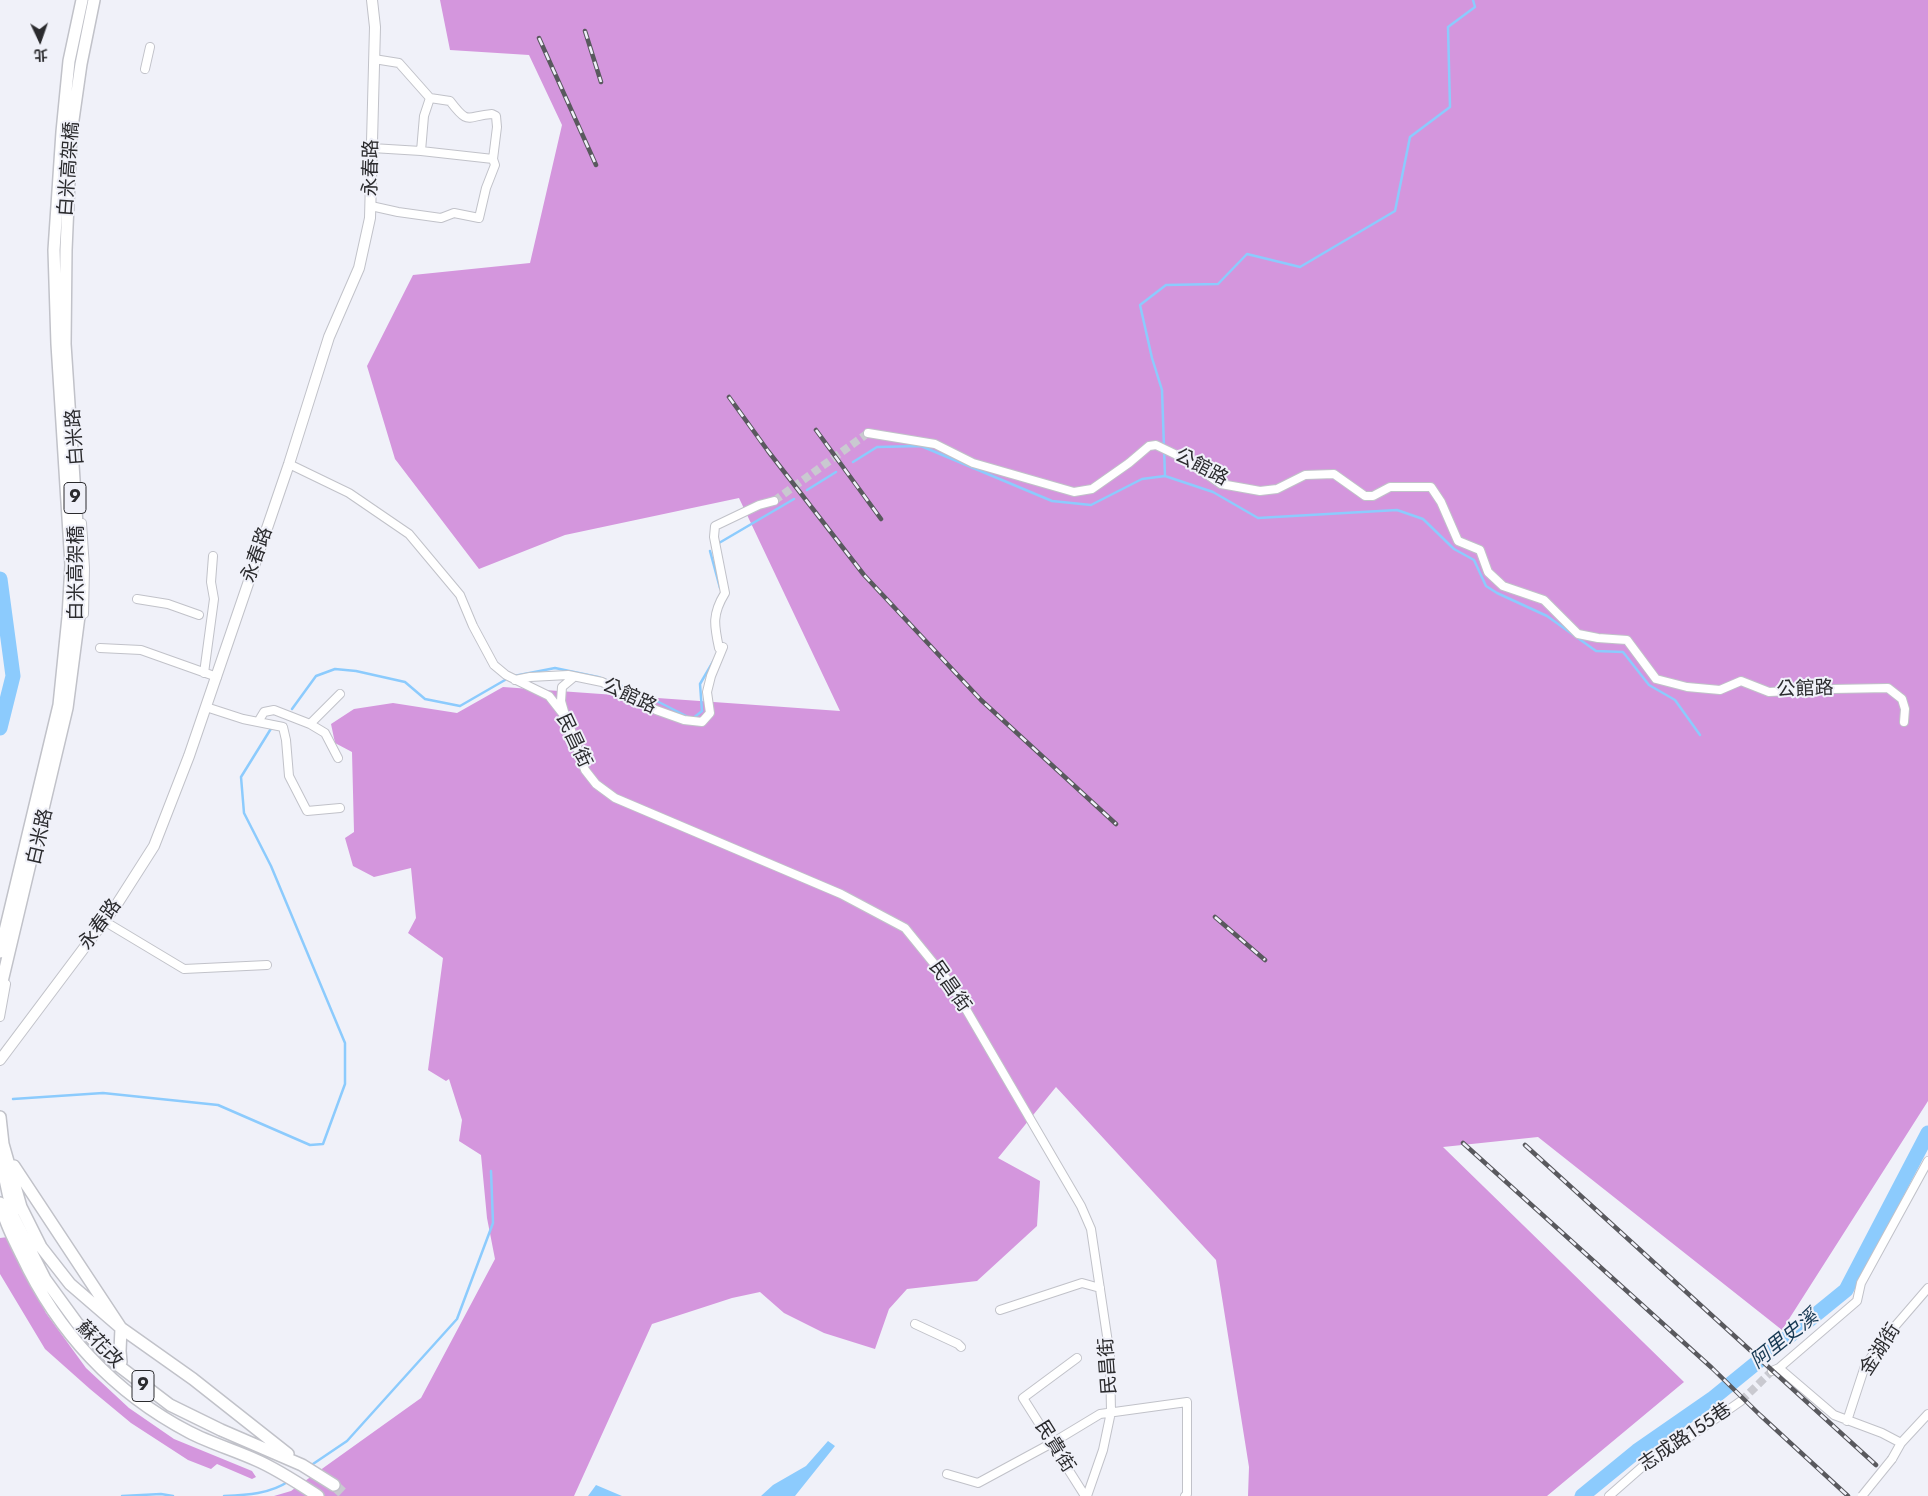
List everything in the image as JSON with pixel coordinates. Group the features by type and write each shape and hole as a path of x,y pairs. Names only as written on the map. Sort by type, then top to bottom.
{"main road":[{"name":"白米高架橋","path":"0,952 59,705 68,617 71,565 57,344 54,250 62,132 70,61 82,0"},
{"name":"白米高架橋","path":"0,990 67,708 79,616 79,565 65,344 66,250 71,134 81,64 94,0"},
{"path":"0,1117 3,1144 21,1207 41,1247 70,1284 121,1328 193,1379 302,1465"},
{"name":"9","path":"0,1156 9,1218"},
{"path":"14,1166 121,1328 121,1362"},
{"name":"9","path":"0,1203 9,1218"},
{"name":"蘇花改","path":"9,1218 45,1279 77,1323 115,1363 139,1383 170,1405 221,1430 302,1465 334,1485"},
{"name":"蘇花改","path":"9,1218 30,1273 53,1312 72,1339 130,1395 189,1432 258,1460 318,1496"},
{"path":"45,1279 82,1325 121,1362 153,1388 196,1414 275,1450 302,1465"}],"street":[{"name":"白米路","path":"0,1016 72,708 84,617 85,568 70,343 70,250 76,134 86,63 98,0"},
{"name":"永春路","path":"0,1060 104,921 154,846 217,677 289,464 329,337 359,268 371,206 375,27 372,0"},
{"path":"145,69 150,47"},
{"path":"371,206 441,218 454,212 479,218 494,165 497,127 496,116 488,114 469,118 462,116 450,101 430,98 398,63 374,59"},
{"path":"421,152 424,116 430,98"},
{"path":"372,148 494,159"},
{"name":"公館路","path":"868,432 935,444 973,463 1074,492 1092,489 1129,463 1149,446 1156,445 1183,458 1221,484 1260,491 1277,489 1305,475 1334,474 1365,496 1373,496 1390,487 1431,487 1441,502 1458,541 1480,550 1488,572 1503,586 1544,600 1578,634 1626,640 1656,679 1688,687 1720,690 1741,681 1768,692 1888,688 1902,698 1905,709 1904,722"},
{"path":"289,464 349,493 409,534 460,595 473,626 494,665 515,680"},
{"name":"公館路","path":"515,680 530,677 568,675 602,682 656,710 684,720 702,722 710,713 707,692 711,676 723,647 719,648 714,617 719,602 725,593 714,537 716,526 759,505 774,501"},
{"path":"204,673 214,599 211,582 213,556"},
{"path":"137,599 168,604 199,615"},
{"path":"100,648 141,650 217,677"},
{"path":"567,719 561,702 562,687 574,677"},
{"name":"民昌街","path":"515,680 548,696 567,719 585,770 596,784 615,798 841,894 905,928 953,986 1081,1206 1091,1229 1110,1356 1111,1412 1103,1450 1086,1496"},
{"path":"310,724 340,694"},
{"path":"206,708 243,719 283,727 289,776 307,810 340,808"},
{"path":"258,722 264,712 274,710 310,724 324,733 338,758"},
{"path":"104,921 184,969 267,966"},
{"path":"1901,1443 1882,1432 1834,1415 1776,1369 1857,1301 1861,1284 1928,1161"},
{"path":"1000,1310 1082,1283 1100,1288"},
{"name":"金湖街","path":"1847,1420 1865,1366 1884,1339 1928,1288"},
{"path":"915,1324 961,1347"},
{"name":"民貴街","path":"1078,1358 1023,1398 1086,1496"},
{"name":"志成路155巷","path":"1609,1496 1650,1460 1688,1438 1740,1401"},
{"path":"947,1474 978,1483 1052,1443 1100,1414 1187,1402 1187,1494 1185,1496"},
{"path":"1862,1496 1892,1459 1901,1443 1928,1414"}],"shaded area":[{"path":"440,0 1928,0 1928,1101 1782,1330 1538,1137 1443,1147 1684,1382 1547,1496 1248,1496 1249,1467 1216,1260 1056,1087 998,1158 1040,1181 1037,1226 977,1281 907,1289 889,1309 875,1349 824,1333 784,1313 760,1292 732,1298 652,1324 574,1496 274,1496 291,1491 421,1398 495,1259 487,1218 481,1155 459,1141 462,1120 449,1079 446,1081 428,1070 443,958 408,933 416,918 411,868 374,877 353,866 345,838 354,832 352,752 335,743 331,724 354,709 393,703 457,713 503,687 840,711 739,498 565,535 479,569 395,459 367,366 413,275 530,263 562,125 529,55 450,50"},
{"path":"8,1237 46,1313 86,1368 129,1408 174,1439 252,1471 256,1477 252,1479 217,1464 211,1469 188,1460 131,1423 45,1349 0,1274 0,1238"}],"water":[{"path":"828,1441 835,1446 795,1496 761,1496 773,1485 806,1466"},
{"path":"596,1485 622,1496 588,1496"}],"waterway":[{"path":"853,462 877,447 921,446 1052,501 1091,505 1142,479 1165,476 1162,390 1152,358 1140,305 1166,285 1218,284 1247,254 1300,267 1395,211 1410,137 1450,107 1448,27 1475,7 1473,0"},
{"path":"807,490 836,472"},
{"path":"1165,476 1213,492 1258,518 1397,510 1423,519 1454,549 1474,560 1486,586 1547,616 1596,651 1623,652 1649,685 1675,700 1700,735"},
{"path":"719,543 794,499"},
{"path":"710,551 720,588"},
{"path":"0,579 13,676 0,728"},
{"path":"514,676 555,668 598,677 645,695 692,719 702,711 700,684 714,660"},
{"path":"292,709 316,676 335,669 356,671 405,682 425,699 460,706 505,680"},
{"path":"13,1099 103,1093 218,1105 310,1145 323,1144 345,1084 345,1043 271,866 244,813 241,777 272,727"},
{"name":"阿里史溪","path":"1582,1496 1637,1451 1712,1399 1846,1290 1928,1133"},
{"path":"310,1466 347,1441 457,1319 493,1223 491,1171"},
{"path":"224,1496 266,1491 289,1481"},
{"path":"122,1496 161,1494 173,1496"}],"tunnel":[{"path":"774,501 868,433"},
{"path":"1741,1401 1772,1371"},
{"path":"334,1485 346,1496"}],"railway":[{"path":"585,31 601,82"},
{"path":"539,38 596,165"},
{"path":"729,397 768,451 864,575 981,700 1116,824"},
{"path":"816,430 881,519"},
{"path":"1215,917 1265,960"},
{"path":"1463,1143 1712,1368 1848,1496"},
{"path":"1525,1145 1876,1465"}]}
